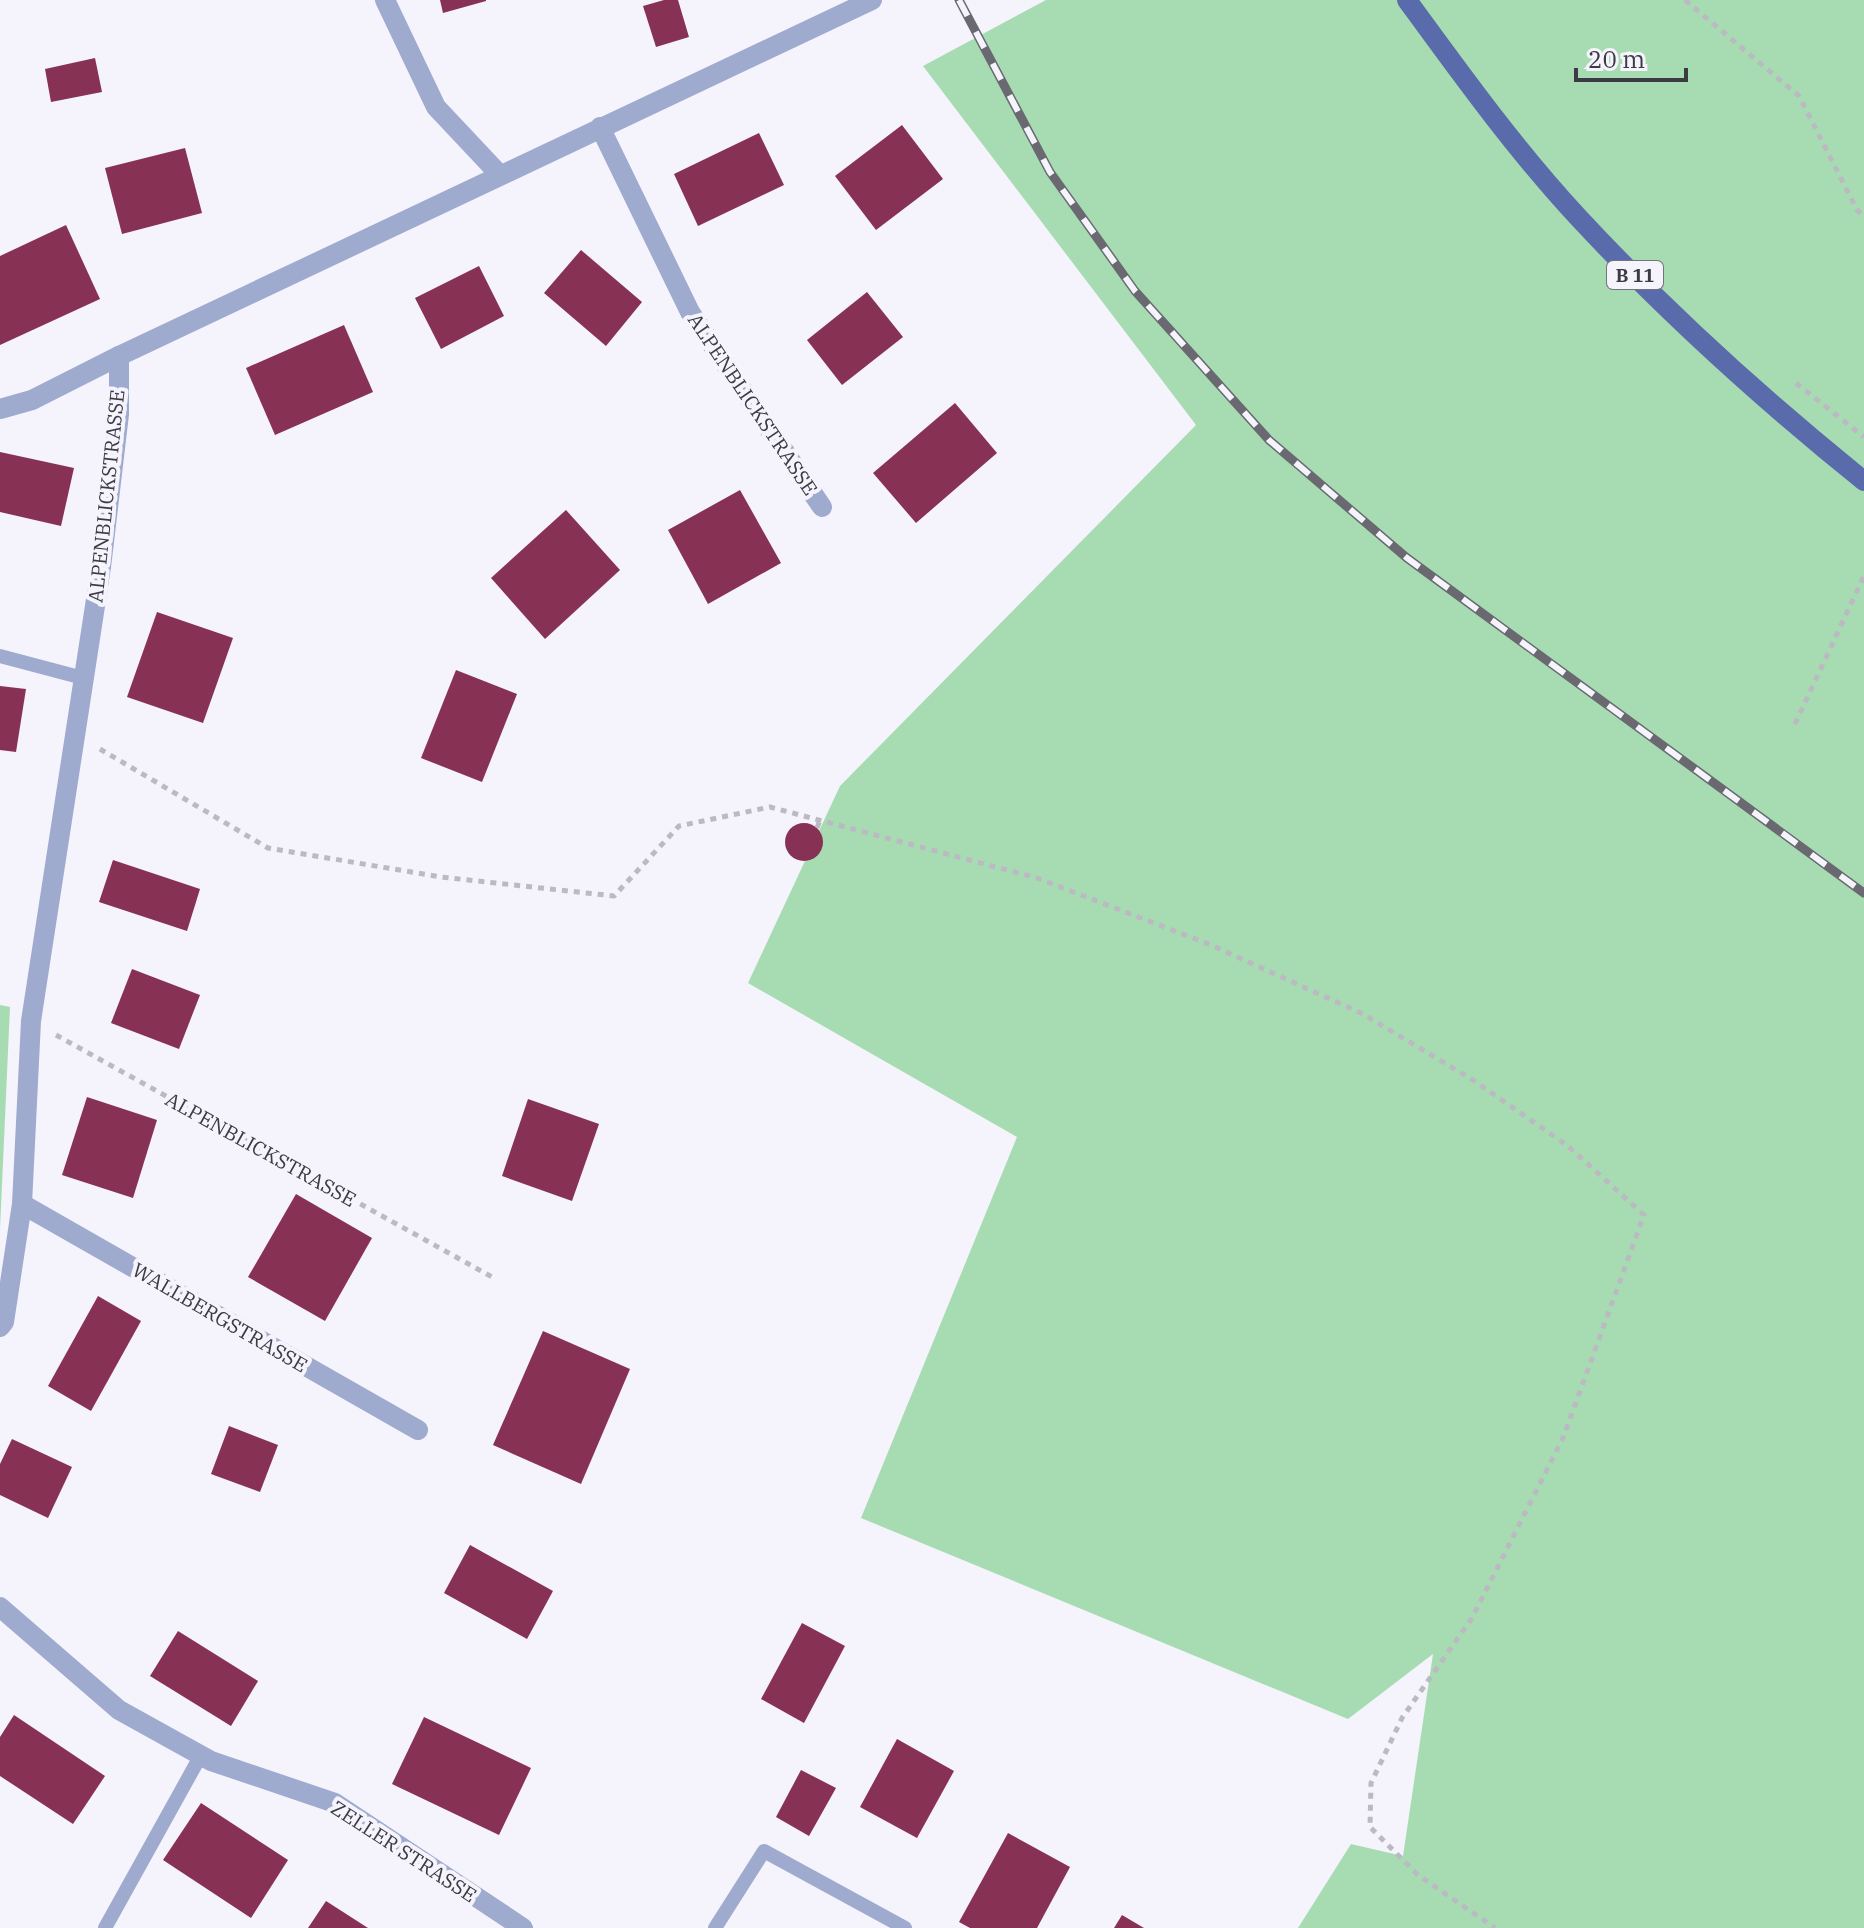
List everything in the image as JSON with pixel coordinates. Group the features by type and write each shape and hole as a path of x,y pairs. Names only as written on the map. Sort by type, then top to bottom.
{"main road":[{"name":"B 11","path":"1407,0 1505,131 1576,215 1763,399 1864,481"}],"street":[{"path":"385,0 436,107 499,174"},
{"path":"0,409 32,400 499,174 872,0"},
{"name":"ALPENBLICKSTRASSE","path":"600,127 690,312 822,507"},
{"name":"ALPENBLICKSTRASSE","path":"0,1327 4,1322 22,1204 31,1021 119,414 119,356"},
{"name":"WALLBERGSTRASSE","path":"22,1204 418,1430"},
{"name":"ZELLER STRASSE","path":"0,1607 119,1710 201,1755 335,1803 523,1928"}],"lane":[{"path":"0,656 83,678"},
{"path":"105,1928 201,1755"},
{"path":"715,1928 764,1851 905,1928"}],"path":[{"path":"1685,0 1799,96 1857,210 1864,216"},
{"path":"1793,380 1864,437"},
{"path":"1795,724 1864,576"},
{"path":"75,734 268,848 441,877 614,896 679,826 770,807 1037,878 1211,945 1363,1014 1473,1080 1568,1146 1644,1215 1563,1438 1472,1618 1402,1718 1371,1783 1370,1827 1418,1875 1495,1928"},
{"path":"817,828 820,820"},
{"name":"ALPENBLICKSTRASSE","path":"31,1021 492,1277"}],"green space":[{"path":"1046,0 1864,0 1864,1928 1298,1928 1351,1844 1403,1856 1433,1654 1348,1719 861,1518 1017,1137 748,983 840,786 1196,425 923,66"},
{"path":"0,1005 10,1007 0,1229"}],"building":[{"path":"440,0 486,0 486,1 443,13"},
{"path":"678,0 689,37 656,47 643,6"},
{"path":"95,58 102,92 51,102 45,69"},
{"path":"902,125 943,179 876,230 835,176"},
{"path":"759,133 784,185 698,226 674,174"},
{"path":"185,148 202,213 122,234 105,168"},
{"path":"66,225 100,299 0,345 0,256"},
{"path":"581,250 642,302 606,346 544,293"},
{"path":"479,266 504,316 441,349 415,298"},
{"path":"867,292 903,337 842,385 807,340"},
{"path":"344,325 373,392 275,435 246,368"},
{"path":"955,403 997,453 916,523 873,473"},
{"path":"0,452 74,468 61,526 0,512"},
{"path":"740,490 781,563 708,604 668,530"},
{"path":"566,510 620,570 545,639 491,578"},
{"path":"157,612 233,638 203,723 127,697"},
{"path":"456,670 517,694 482,782 421,758"},
{"path":"0,686 26,689 16,752 0,750"},
{"path":"804,823 817,829 823,842 817,855 804,861 791,855 785,842 791,829"},
{"path":"113,860 200,889 187,931 99,902"},
{"path":"132,969 200,995 179,1049 111,1023"},
{"path":"87,1097 157,1120 133,1198 62,1175"},
{"path":"528,1099 599,1124 572,1201 502,1176"},
{"path":"296,1194 372,1238 325,1321 248,1277"},
{"path":"98,1296 141,1321 91,1411 48,1386"},
{"path":"543,1331 630,1369 581,1484 493,1445"},
{"path":"229,1426 278,1445 260,1492 211,1474"},
{"path":"12,1439 72,1467 48,1518 0,1495 0,1464"},
{"path":"470,1545 553,1591 527,1639 444,1593"},
{"path":"802,1623 845,1646 804,1723 761,1699"},
{"path":"178,1631 258,1681 231,1726 150,1676"},
{"path":"14,1715 105,1776 73,1824 0,1776 0,1737"},
{"path":"424,1717 531,1768 499,1835 392,1784"},
{"path":"897,1739 954,1771 917,1838 860,1807"},
{"path":"801,1770 836,1788 809,1836 776,1817"},
{"path":"201,1803 288,1860 251,1918 163,1860"},
{"path":"1008,1833 1070,1867 1037,1928 970,1928 959,1922"},
{"path":"326,1901 368,1928 308,1928"},
{"path":"1122,1915 1144,1928 1114,1928"}],"railway":[{"path":"959,0 1050,172 1135,291 1269,440 1407,558 1864,893"}]}
